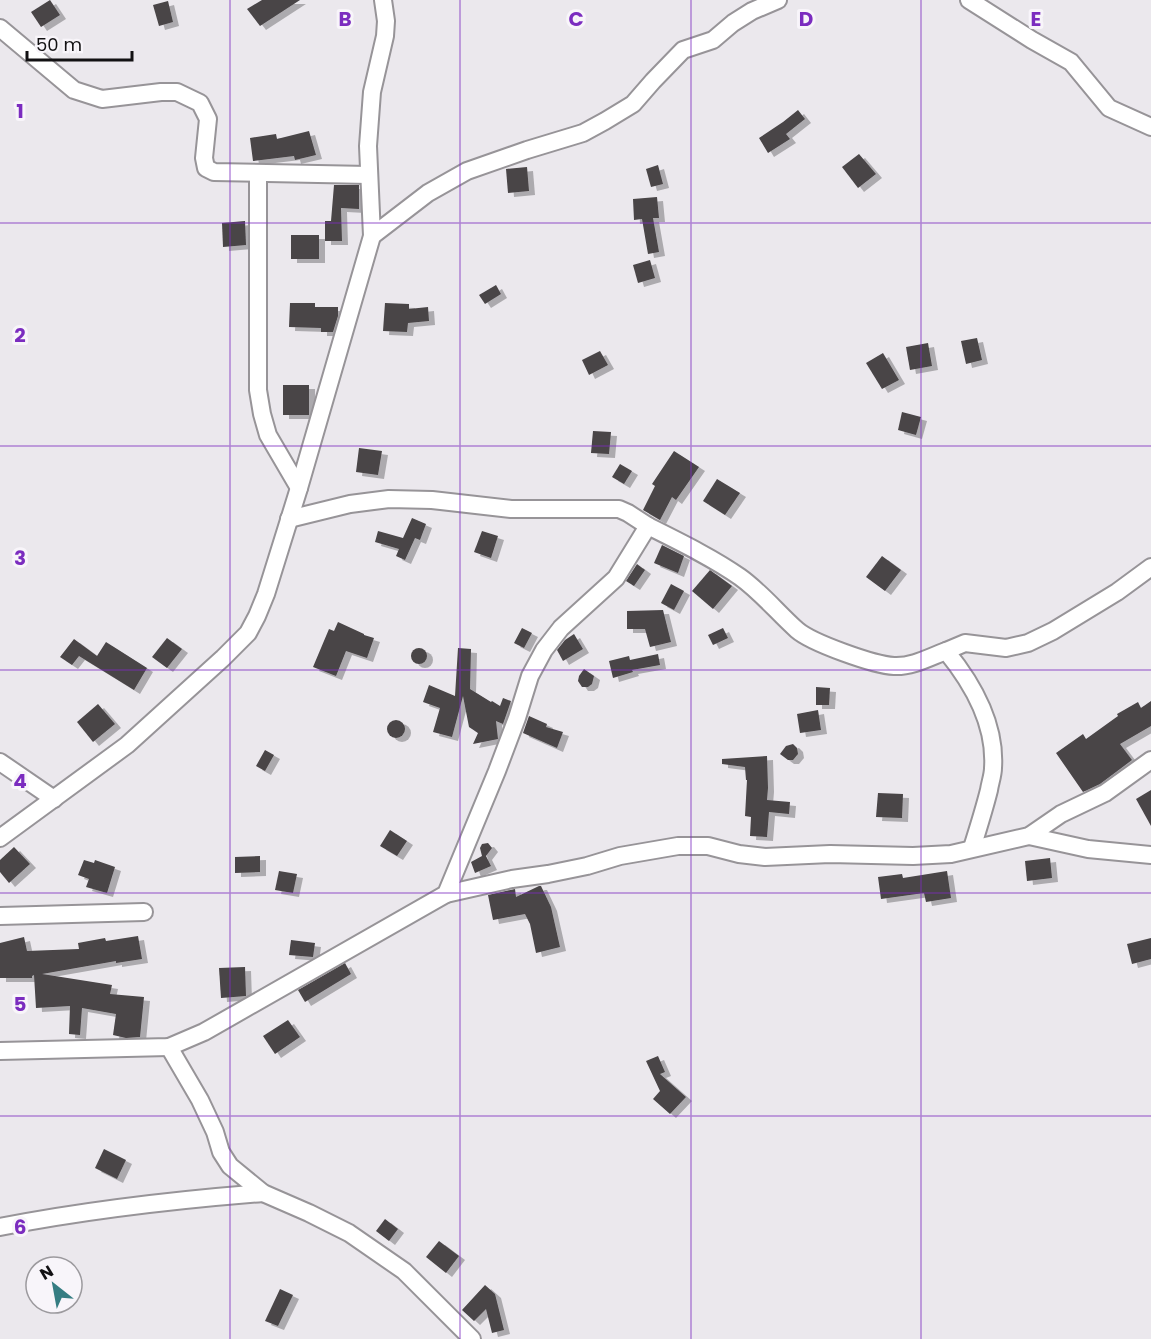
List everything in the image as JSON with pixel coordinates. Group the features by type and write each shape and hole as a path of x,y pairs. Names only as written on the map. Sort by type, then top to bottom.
{"street":[{"path":"0,838 127,745 223,658 248,633 257,616 290,519 372,236 368,146 372,92 385,36 386,21 383,0"},
{"path":"372,236 428,193 467,171 583,133 604,121 633,104 684,50 713,40 752,11 778,0"},
{"path":"969,0 1071,62 1109,108 1151,127"},
{"path":"0,28 74,90 102,99 177,92 200,103 208,119 204,158 206,168 214,172 369,175"},
{"path":"258,173 258,390 268,435 299,488"},
{"path":"290,519 350,504 389,499 511,509 619,509 739,576 761,593 799,632 825,645 877,663 896,666 918,663 965,643 1006,648 1028,643 1053,631 1117,592 1151,567"},
{"path":"446,894 497,771 530,676 544,650 561,628 616,578 648,526"},
{"path":"946,651 978,697 993,747 993,770 986,805 972,848"},
{"path":"0,1051 170,1047 204,1032 446,894 512,879 558,872 620,856 678,846 708,846 739,854 765,857 830,854 913,856 951,854 1029,836 1061,814 1105,794 1151,760"},
{"path":"0,762 54,798"},
{"path":"1029,836 1088,849 1151,855"},
{"path":"0,916 144,912"},
{"path":"170,1047 200,1100 215,1132 221,1152 230,1166 263,1193 349,1233 404,1271 472,1339"},
{"path":"0,1227 59,1215 263,1193"}],"building":[{"path":"50,0 60,15 41,27 31,12"},
{"path":"262,0 300,0 260,26 247,9"},
{"path":"168,1 173,22 159,26 153,5"},
{"path":"798,110 805,119 786,134 790,139 768,153 759,138"},
{"path":"309,131 316,155 295,160 294,156 253,161 250,138 276,134 277,139"},
{"path":"859,154 876,174 858,188 842,167"},
{"path":"658,165 663,184 651,187 646,169"},
{"path":"527,167 529,191 508,193 506,169"},
{"path":"334,185 359,185 359,209 341,208 342,241 325,241 325,221 331,221"},
{"path":"657,197 659,218 653,218 659,252 648,254 642,219 634,220 633,199"},
{"path":"245,221 246,245 223,247 222,223"},
{"path":"291,235 319,235 319,259 291,259"},
{"path":"650,260 655,278 638,283 633,265"},
{"path":"496,285 501,294 485,304 479,295"},
{"path":"290,303 315,303 315,307 338,307 333,332 321,332 321,328 289,327"},
{"path":"385,303 409,304 409,309 428,307 429,321 408,323 407,332 383,331"},
{"path":"977,338 982,360 966,364 961,341"},
{"path":"928,343 932,366 910,370 906,347"},
{"path":"600,351 608,365 589,375 582,360"},
{"path":"883,353 899,380 882,389 866,363"},
{"path":"283,385 309,385 309,415 283,415"},
{"path":"902,412 921,417 916,435 898,430"},
{"path":"593,431 611,432 609,454 591,453"},
{"path":"359,448 382,451 378,475 356,472"},
{"path":"674,451 699,467 676,500 672,497 660,520 643,510 655,486 652,484"},
{"path":"620,464 632,471 624,484 612,477"},
{"path":"717,479 740,493 725,515 703,501"},
{"path":"412,518 426,524 420,540 415,538 405,560 396,556 399,549 375,542 378,531 403,538"},
{"path":"482,531 498,536 491,558 474,552"},
{"path":"662,545 684,556 678,573 654,563"},
{"path":"882,556 901,570 885,591 866,577"},
{"path":"637,564 645,570 634,586 626,581"},
{"path":"710,570 732,586 713,609 692,591"},
{"path":"671,584 684,591 674,610 661,603"},
{"path":"663,610 671,642 650,647 645,629 627,629 627,611"},
{"path":"338,622 374,638 367,658 346,651 336,676 313,667 329,629 334,631"},
{"path":"522,628 532,633 524,648 514,643"},
{"path":"723,628 728,638 713,645 708,635"},
{"path":"574,634 583,649 563,661 557,650"},
{"path":"167,638 182,649 167,668 152,657"},
{"path":"74,639 97,656 106,642 147,668 134,690 79,656 72,665 60,657"},
{"path":"419,648 427,656 419,664 411,656"},
{"path":"458,648 471,649 470,689 500,706 503,698 511,701 503,724 496,721 498,739 473,744 478,733 469,727 463,696 452,737 433,732 440,708 423,702 429,685 455,696"},
{"path":"658,654 660,665 632,670 633,672 613,678 609,661 629,656 630,660"},
{"path":"584,669 594,676 592,684 588,687 582,687 578,681"},
{"path":"816,687 830,688 829,705 816,705"},
{"path":"1151,701 1151,726 1120,744 1132,760 1100,784 1083,792 1056,753 1083,734 1086,739 1118,716 1117,714 1138,702 1141,708"},
{"path":"98,704 115,724 93,742 77,722"},
{"path":"818,710 821,730 800,733 797,714"},
{"path":"529,716 547,724 546,727 563,732 557,748 523,733"},
{"path":"396,720 402,723 405,729 402,735 396,738 390,735 387,729 390,723"},
{"path":"793,744 798,754 793,760 788,760 780,754 786,746"},
{"path":"265,750 274,755 265,771 256,766"},
{"path":"767,756 767,800 790,802 789,814 769,812 767,837 750,836 751,817 745,816 747,780 745,767 722,764 722,759"},
{"path":"1151,790 1151,826 1136,799"},
{"path":"878,793 903,794 902,818 876,817"},
{"path":"390,830 407,841 397,856 380,846"},
{"path":"488,843 492,848 486,856 491,866 475,873 471,862 482,856 480,848 482,844"},
{"path":"14,847 30,864 9,883 0,872 0,860"},
{"path":"260,856 260,872 235,873 235,857"},
{"path":"1050,858 1052,878 1027,881 1025,861"},
{"path":"84,860 94,863 95,860 115,867 107,893 86,887 89,879 78,875"},
{"path":"279,871 297,874 293,893 275,890"},
{"path":"947,871 951,898 926,902 924,893 881,899 878,877 902,874 903,878"},
{"path":"539,886 551,907 560,947 536,953 530,924 525,914 493,920 488,895 515,889 516,897"},
{"path":"138,936 142,959 116,963 116,961 42,974 112,985 110,994 144,997 140,1037 126,1038 113,1035 116,1014 82,1008 80,1035 69,1034 70,1006 36,1008 34,975 32,978 0,978 0,943 24,937 27,951 79,949 78,943 105,938 106,941"},
{"path":"1151,938 1151,959 1132,964 1127,944"},
{"path":"291,940 315,943 313,957 289,955"},
{"path":"345,963 351,974 305,1002 298,990"},
{"path":"245,967 246,996 221,998 219,968"},
{"path":"288,1020 300,1037 275,1054 263,1036"},
{"path":"658,1056 665,1072 660,1074 686,1097 670,1114 653,1099 660,1091 646,1061"},
{"path":"104,1149 126,1160 117,1179 95,1168"},
{"path":"385,1219 398,1229 389,1241 376,1231"},
{"path":"439,1241 459,1256 446,1273 426,1257"},
{"path":"485,1285 495,1294 504,1330 492,1333 486,1309 474,1321 462,1310"},
{"path":"280,1289 293,1295 278,1326 265,1321"}]}
